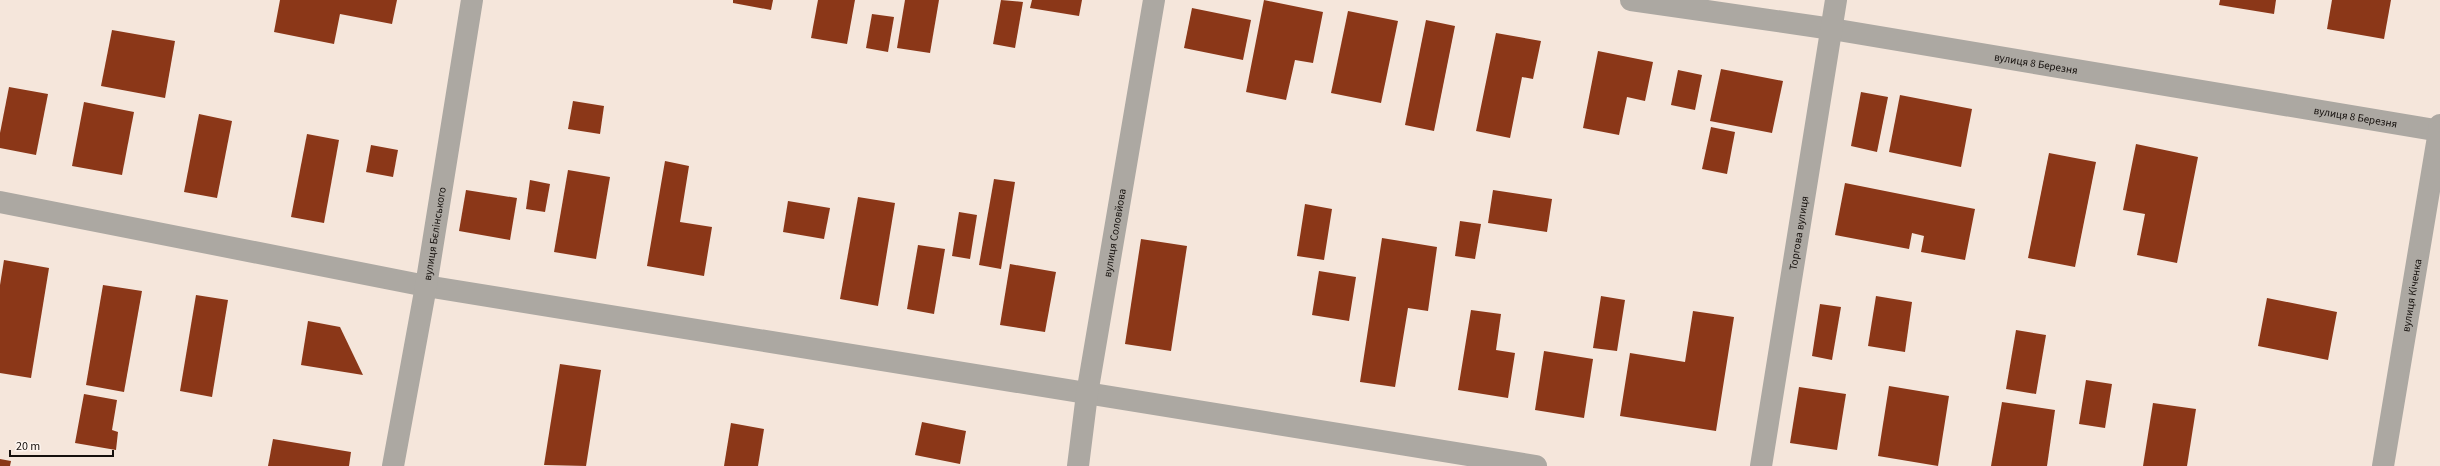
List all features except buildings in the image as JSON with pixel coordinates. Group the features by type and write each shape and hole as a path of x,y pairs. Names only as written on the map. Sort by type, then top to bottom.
{"street":[{"name":"вулиця Бєлінського","path":"393,466 426,286 472,0"},
{"name":"вулиця Соловйова","path":"1078,466 1087,394 1154,0"},
{"name":"вулиця 8 Березня","path":"1631,0 1832,29 2440,129"},
{"name":"Торгова вулиця","path":"1761,466 1836,0"},
{"name":"вулиця Кіченка","path":"2383,466 2440,129"},
{"path":"0,202 426,286 1536,466"}]}
